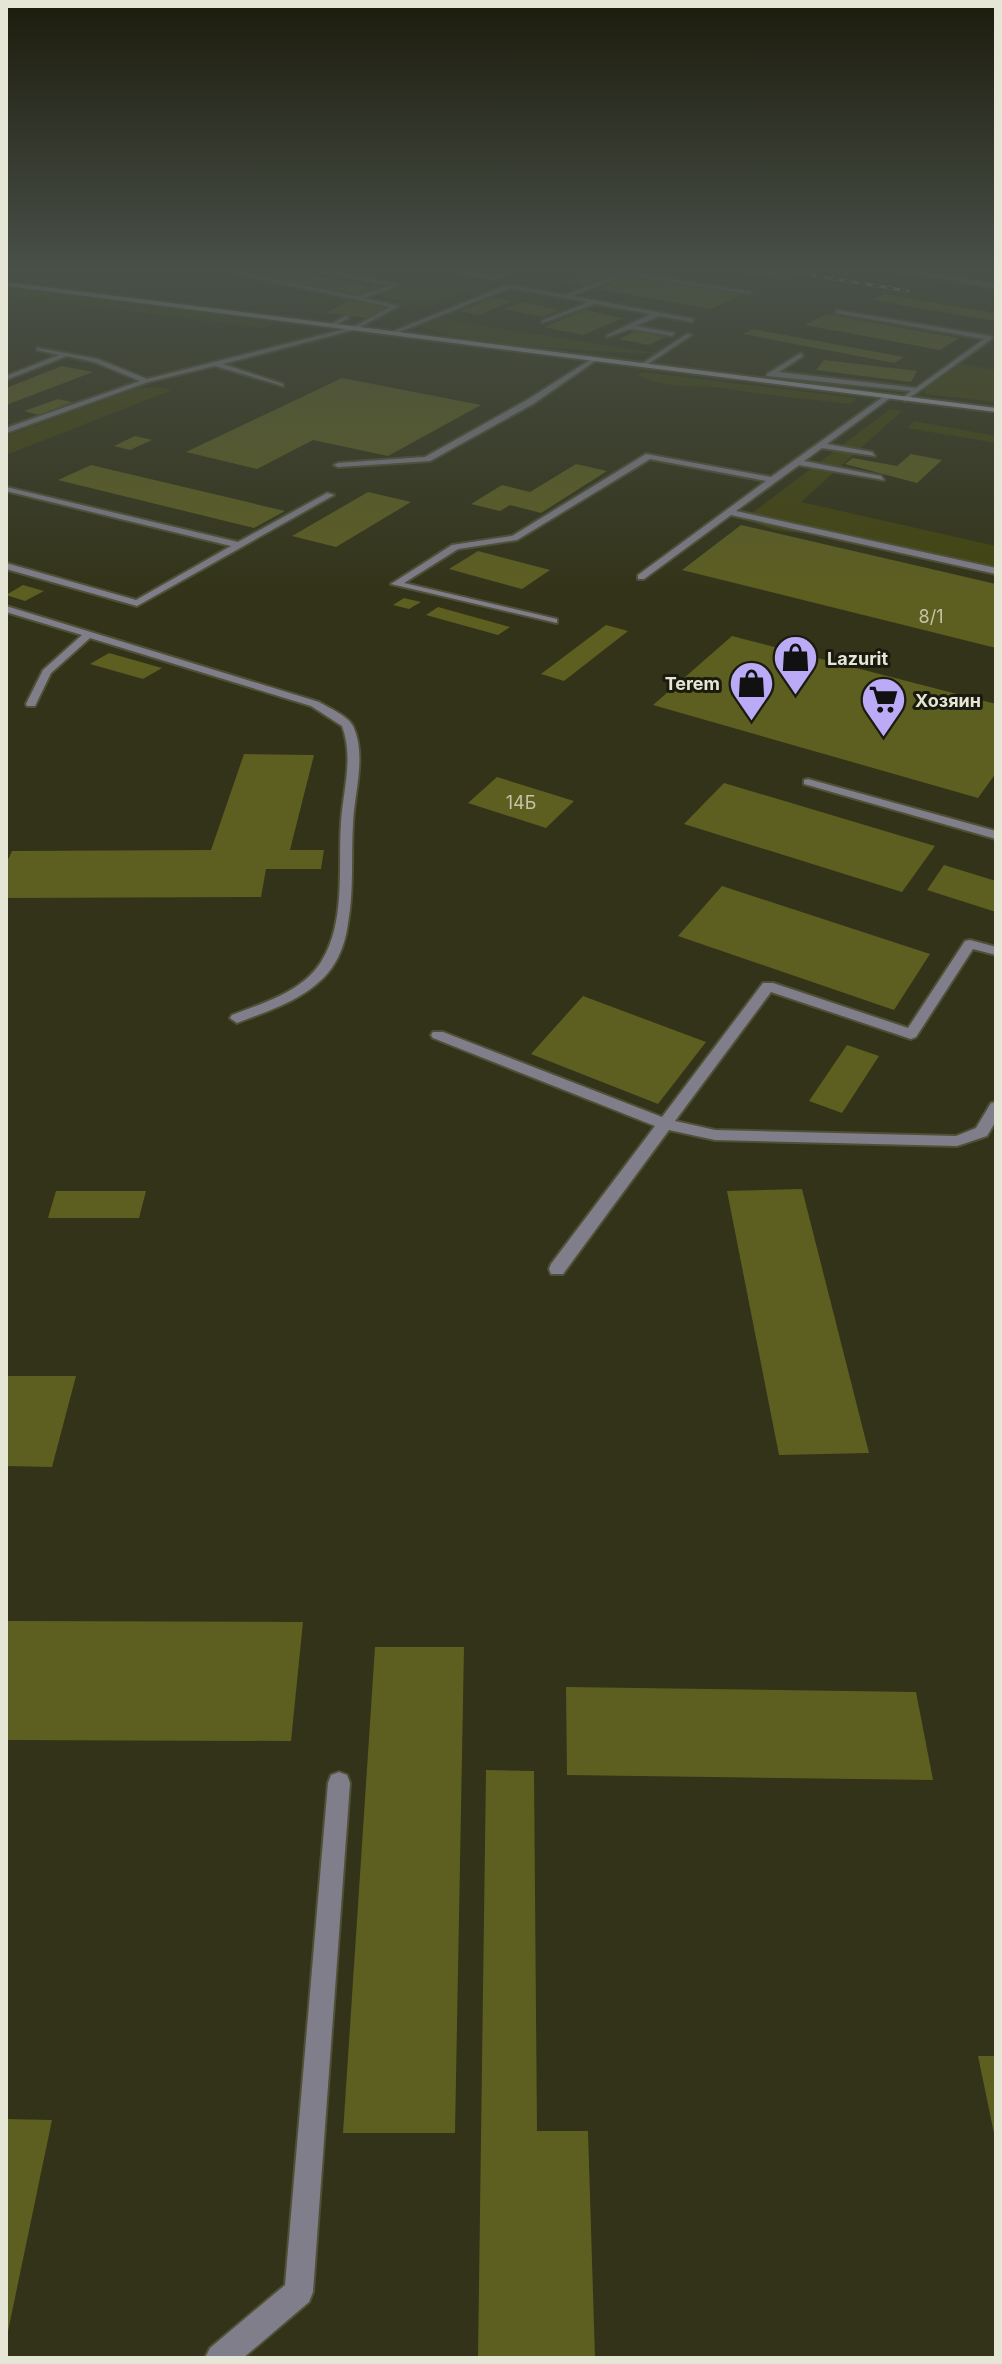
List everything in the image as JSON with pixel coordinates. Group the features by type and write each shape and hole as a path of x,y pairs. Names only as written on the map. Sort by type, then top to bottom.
{"main road":[{"path":"740,377 996,410"}],"lane":[{"path":"134,377 146,381"},
{"path":"6,431 159,377"},
{"path":"258,377 281,385"},
{"path":"338,465 427,459 530,402 567,377"},
{"path":"761,380 765,377"},
{"path":"809,377 917,390"},
{"path":"905,399 935,377"},
{"path":"641,577 887,396"},
{"path":"820,445 872,454"},
{"path":"554,621 396,584 455,547 514,538 649,456 773,480"},
{"path":"797,462 881,478"},
{"path":"6,489 239,545"},
{"path":"6,566 137,603 330,495"},
{"path":"728,512 996,571"},
{"path":"6,579 23,571"},
{"path":"6,609 315,704 334,713 347,724 354,749 342,933 318,976 299,992 271,1007 237,1018"},
{"path":"31,704 47,672 87,636"},
{"path":"808,782 996,835"},
{"path":"557,1269 768,986 911,1034 970,944 996,951"},
{"path":"438,1035 664,1124 715,1135 957,1141 982,1132 996,1107"},
{"path":"220,2358 299,2292 339,1783"}],"shaded area":[{"path":"643,377 686,377 856,398 851,404"},
{"path":"942,377 996,377 996,402 926,394 924,390"},
{"path":"139,388 172,390 6,455 6,436"},
{"path":"890,409 902,411 801,502 996,546 996,575 819,531 772,529 748,516"},
{"path":"914,421 996,436 996,443 907,428"}],"building":[{"path":"33,377 79,377 6,405 6,388"},
{"path":"874,377 914,377 911,382"},
{"path":"342,378 481,405 388,456 313,440 257,469 186,452"},
{"path":"58,399 72,402 39,415 24,411"},
{"path":"135,436 152,440 130,450 114,446"},
{"path":"911,454 942,460 917,483 845,464 853,458 897,466"},
{"path":"576,464 607,471 541,513 510,505 500,511 471,504 502,485 530,492"},
{"path":"91,465 285,511 254,528 58,480"},
{"path":"368,492 411,502 336,547 292,536"},
{"path":"741,525 996,584 996,648 682,570"},
{"path":"478,551 550,570 522,589 449,569"},
{"path":"23,585 44,591 25,601 6,595"},
{"path":"404,598 421,602 409,609 393,605"},
{"path":"438,607 510,627 498,635 426,615"},
{"path":"606,625 628,631 564,681 541,674"},
{"name":"Хозяин","path":"732,636 996,704 996,773 978,798 653,705"},
{"path":"109,653 162,668 143,679 90,664"},
{"path":"244,754 314,755 290,850 324,850 321,869 266,869 261,897 6,898 6,864 12,851 211,850"},
{"path":"497,777 574,801 546,828 468,803"},
{"path":"724,783 935,846 902,892 684,824"},
{"path":"944,865 996,881 996,912 927,890"},
{"path":"722,886 930,954 894,1010 678,936"},
{"path":"583,996 706,1042 658,1104 531,1054"},
{"path":"847,1045 879,1056 842,1113 809,1101"},
{"path":"802,1189 869,1453 779,1455 727,1191"},
{"path":"56,1191 146,1191 139,1218 48,1218"},
{"path":"6,1376 76,1376 52,1467 6,1466"},
{"path":"6,1621 303,1622 291,1741 6,1740"},
{"path":"375,1647 464,1647 455,2133 343,2133"},
{"path":"566,1687 916,1692 933,1780 567,1775"},
{"path":"486,1770 534,1771 537,2131 588,2131 595,2358 478,2358"},
{"path":"978,2056 996,2056 996,2138 995,2138"},
{"path":"6,2119 52,2120 7,2336 6,2336"}],"place":[{"name":"Lazurit","path":"796,697"},
{"name":"Terem","path":"751,722"},
{"name":"Хозяин","path":"884,739"}]}
